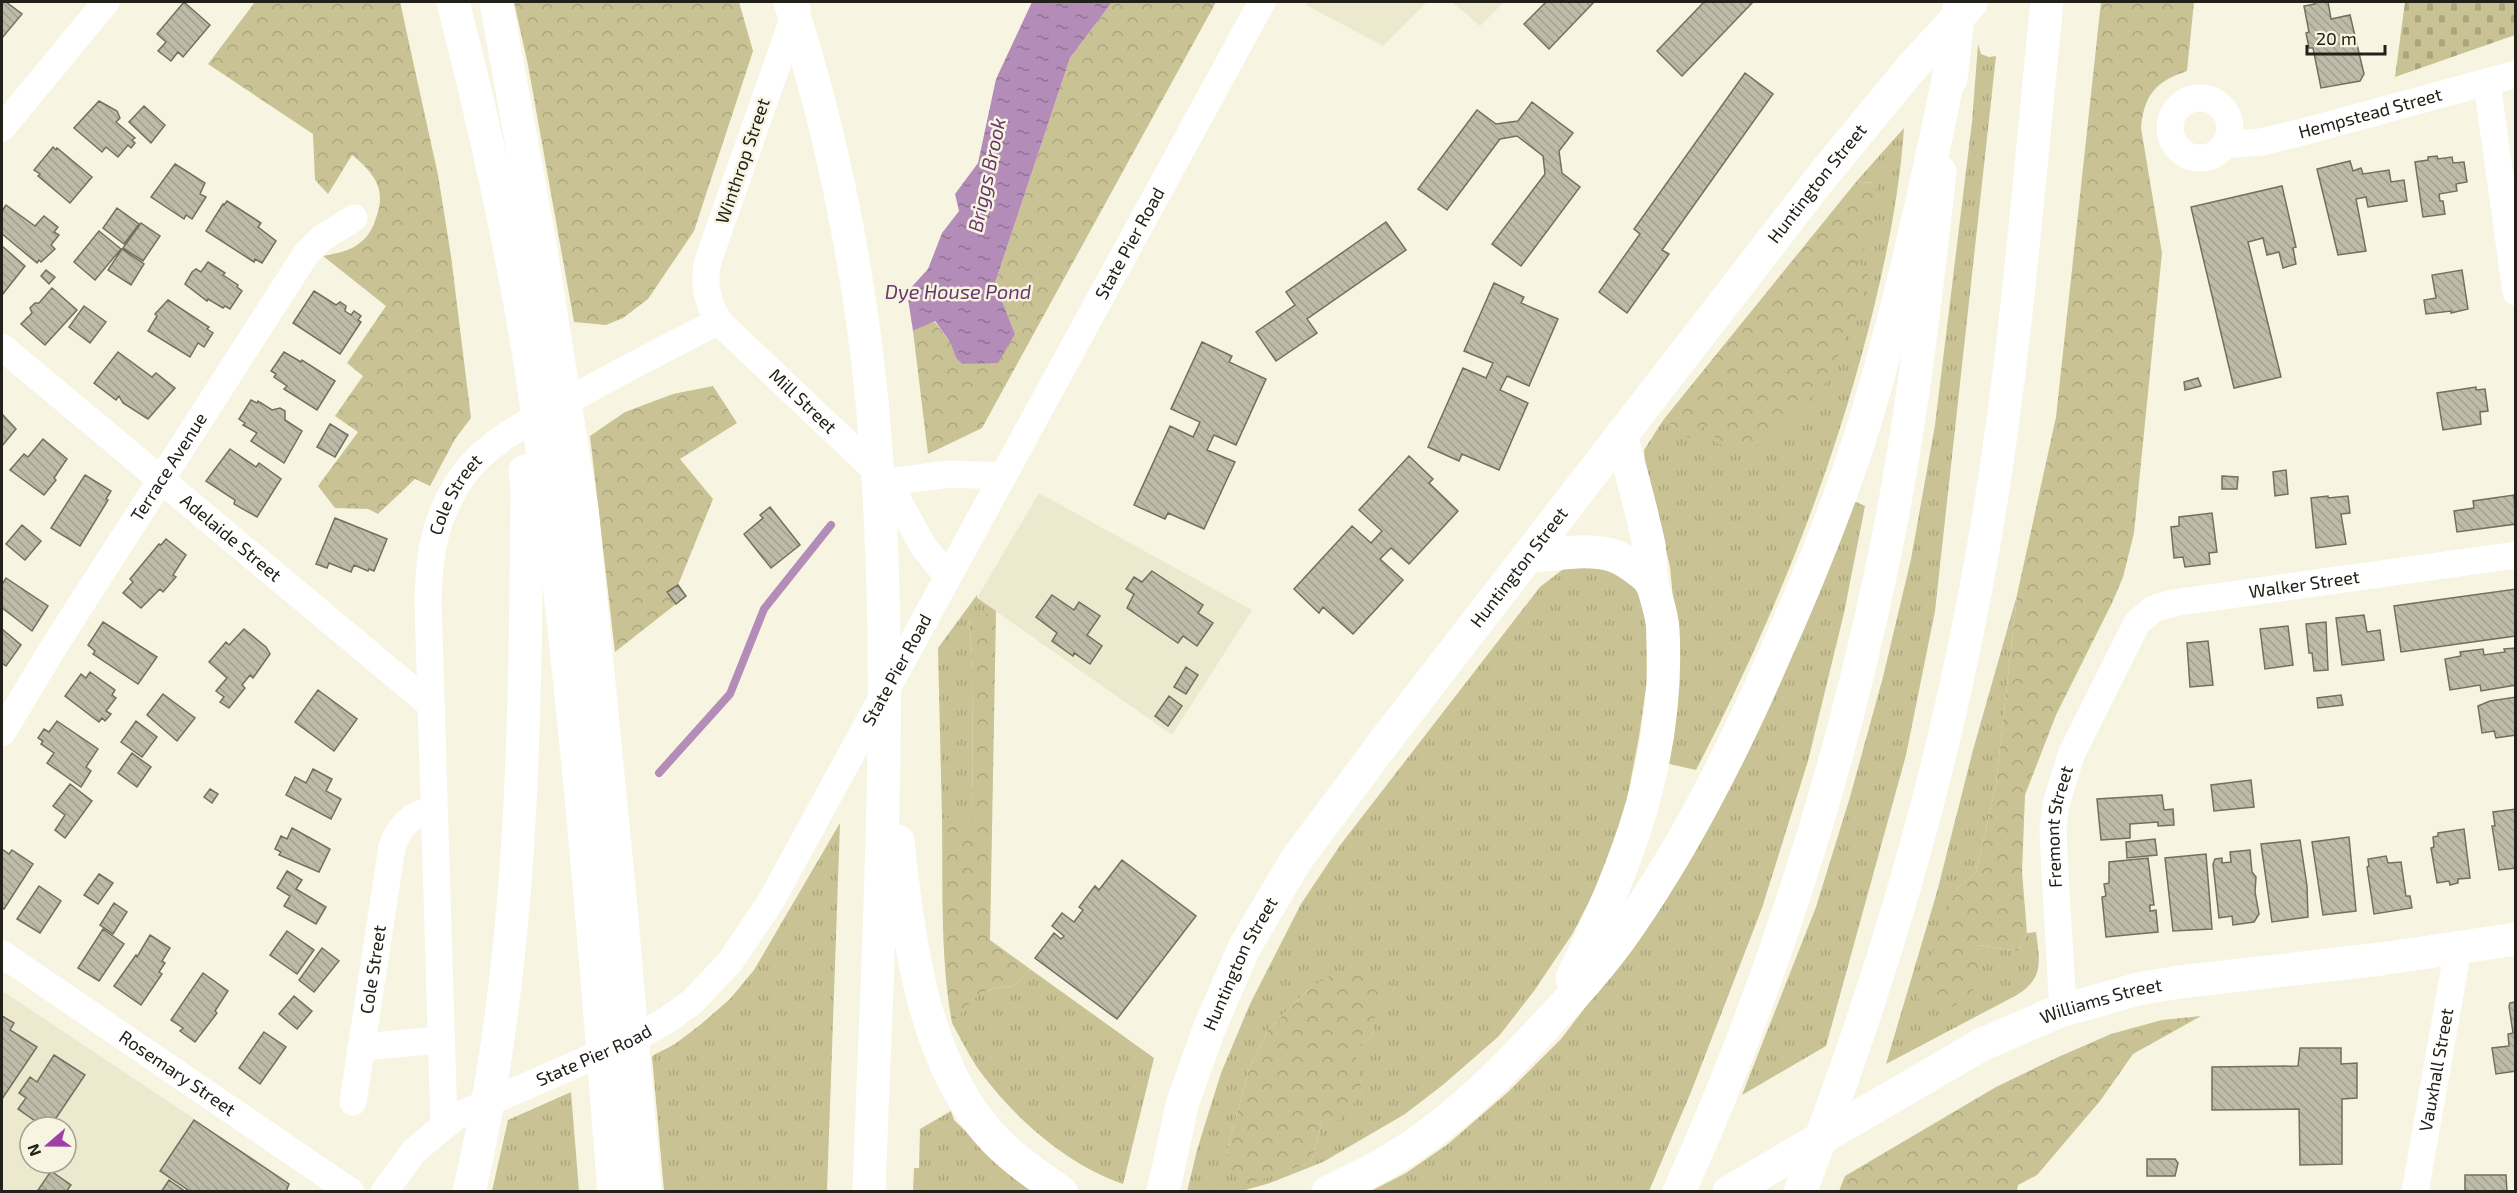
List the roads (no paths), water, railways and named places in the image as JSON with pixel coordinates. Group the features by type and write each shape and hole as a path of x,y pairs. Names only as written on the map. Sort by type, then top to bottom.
{"main road":[{"path":"453,2 474,81 505,223 541,435 566,642 587,852 614,1191"},
{"path":"496,2 540,244 582,510 620,895 645,1191"},
{"path":"790,2 811,74 836,181 864,335 878,474 889,816 869,1191"},
{"path":"1679,1191 1696,1155 1755,1008 1789,910 1834,764 1866,643 1890,526 1914,384 1960,2"},
{"name":"Huntington Street","path":"1163,1191 1183,1102 1209,1029 1231,975 1266,909 1296,860 1621,435 1872,115 1942,32 1972,2"},
{"path":"1800,1191 1847,1065 1904,891 1975,594 2004,411 2047,2"},
{"path":"1328,1191 1390,1161 1448,1120 1486,1087 1549,1022 1613,948 1664,872 1727,757 1795,609 1838,502 1881,365 1909,258 1954,50"},
{"path":"469,1191 493,1073 507,964 525,672 527,487 498,279 505,223"},
{"path":"1549,1022 1598,925 1627,857 1640,817 1654,758 1663,675 1663,640 1642,513 1621,435"},
{"path":"1527,557 1562,553 1605,553 1625,561 1652,581"},
{"path":"889,816 916,962 930,1020 955,1085 996,1141 1026,1169 1061,1191"},
{"name":"Williams Street","path":"1729,1191 1981,1045 2062,1010 2128,992 2179,982 2458,949 2516,939"}],"street":[{"path":"2,128 106,2"},
{"name":"Winthrop Street","path":"719,321 706,292 707,263 799,2"},
{"name":"State Pier Road","path":"384,1191 408,1159 444,1125 480,1105 652,1029 692,1002 730,962 771,901 1262,2"},
{"name":"Hempstead Street","path":"2224,145 2261,142 2300,133 2516,74"},
{"path":"2487,83 2516,292"},
{"name":"Terrace Avenue","path":"2,733 160,480 306,254 322,238 354,218"},
{"name":"Mill Street","path":"719,321 888,482 911,527 933,560 948,577"},
{"name":"Cole Street","path":"444,1125 428,602 430,552 442,514 462,478 483,455 527,423 719,321"},
{"name":"Adelaide Street","path":"2,347 432,706"},
{"path":"888,482 949,474 1003,476"},
{"name":"Walker Street","path":"2120,655 2137,622 2153,609 2163,606 2516,555"},
{"name":"Fremont Street","path":"2062,1010 2053,838 2056,804 2071,755 2120,655"},
{"name":"Cole Street","path":"353,1102 392,847 396,834 408,820 434,809"},
{"name":"Vauxhall Street","path":"2415,1191 2458,949"},
{"name":"Rosemary Street","path":"2,954 351,1191"},
{"path":"361,1047 441,1040"}],"water":[{"name":"Dye House Pond","path":"1032,2 1112,2 1070,58 995,283 1015,334 998,363 962,364 956,358 950,342 935,321 913,331 907,292 928,269 942,233 959,211 955,194 978,163 996,79"}],"waterway":[{"path":"659,773 730,694 764,609 831,525"}],"water label":[{"name":"Briggs Brook","path":"987,175"}]}
